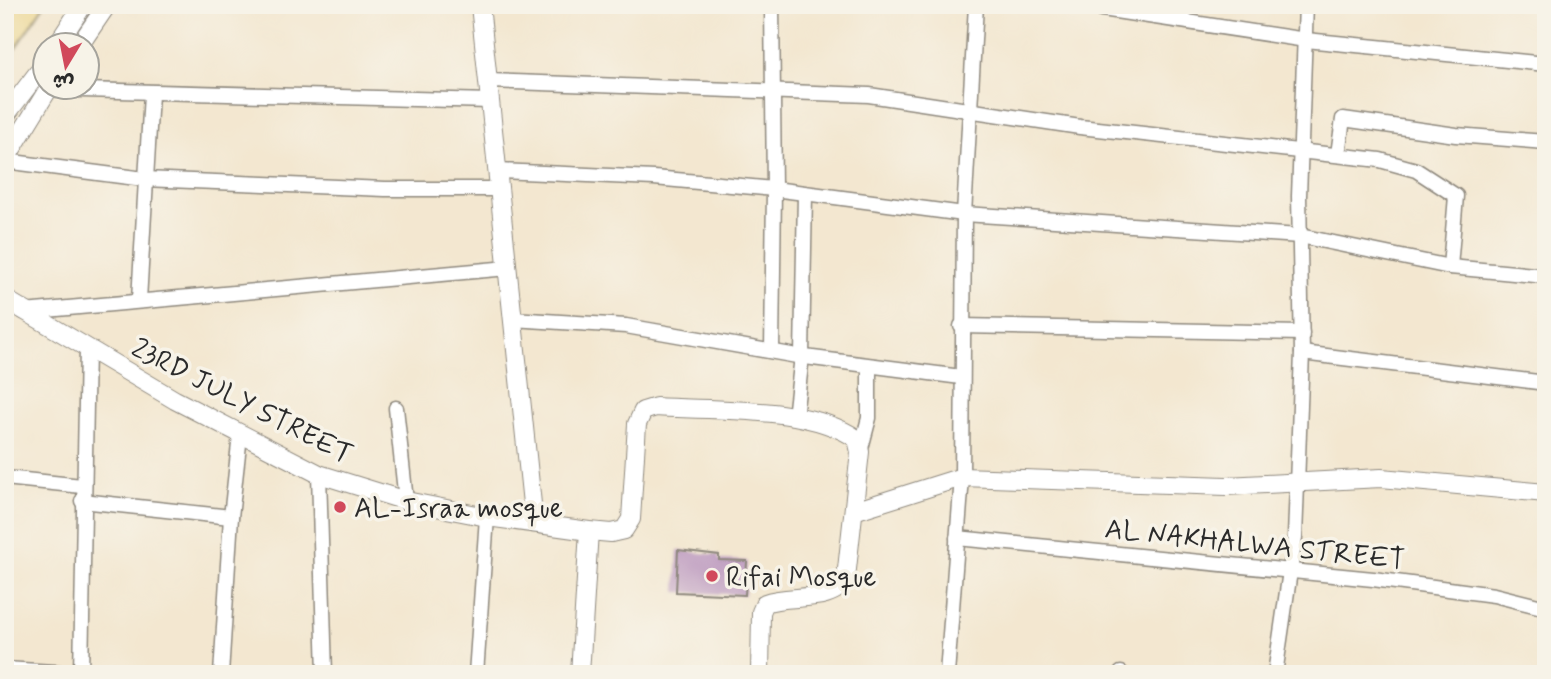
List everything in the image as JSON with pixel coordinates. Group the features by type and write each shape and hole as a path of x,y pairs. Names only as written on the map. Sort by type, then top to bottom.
{"street":[{"path":"65,32 83,5"},
{"path":"89,32 107,5"},
{"path":"480,5 534,523"},
{"path":"772,5 772,351"},
{"path":"947,674 962,477 961,326 964,214 976,5"},
{"path":"1076,5 1306,40 1546,64"},
{"path":"1275,674 1290,572 1297,482 1302,353 1301,150 1307,5"},
{"path":"5,116 32,80"},
{"path":"488,80 869,95 1080,127 1338,154 1410,167 1455,196 1457,207 1450,267"},
{"path":"102,91 490,101"},
{"path":"139,300 151,94"},
{"path":"39,102 7,153 144,179 385,189 500,189"},
{"path":"1338,154 1343,119 1546,142"},
{"path":"498,171 654,178 774,189 964,214 1300,236 1450,267 1546,276"},
{"path":"795,417 802,356 805,194"},
{"path":"24,312 508,268"},
{"name":"23RD JULY STREET","path":"5,299 240,435 319,474 406,501 487,517 589,531 611,533 624,530 631,519 637,424 643,411 656,407 795,417 848,432 857,439 860,452"},
{"path":"512,319 626,326 802,356 961,377"},
{"path":"961,326 1302,332"},
{"path":"81,673 82,486 87,348"},
{"path":"1302,353 1546,383"},
{"path":"760,674 761,612 765,603 776,599 829,594 841,588 846,578 860,452 869,418 869,366"},
{"path":"396,408 406,501"},
{"path":"221,674 231,517 240,435"},
{"path":"319,474 326,674"},
{"path":"854,511 962,477 1189,485 1408,479 1546,493"},
{"path":"5,478 82,486"},
{"path":"82,501 231,517"},
{"path":"476,674 487,517"},
{"path":"580,674 589,531"},
{"name":"AL NAKHALWA STREET","path":"957,538 1113,551 1494,595 1546,608"},
{"path":"5,668 87,674"}],"sand":[{"path":"5,5 44,5 5,64"}],"building":[{"name":"Rifai Mosque","path":"678,550 719,555 719,560 747,561 745,595 676,592"}],"place":[{"name":"AL-Israa mosque","path":"340,507"},
{"name":"Rifai Mosque","path":"712,576"}]}
